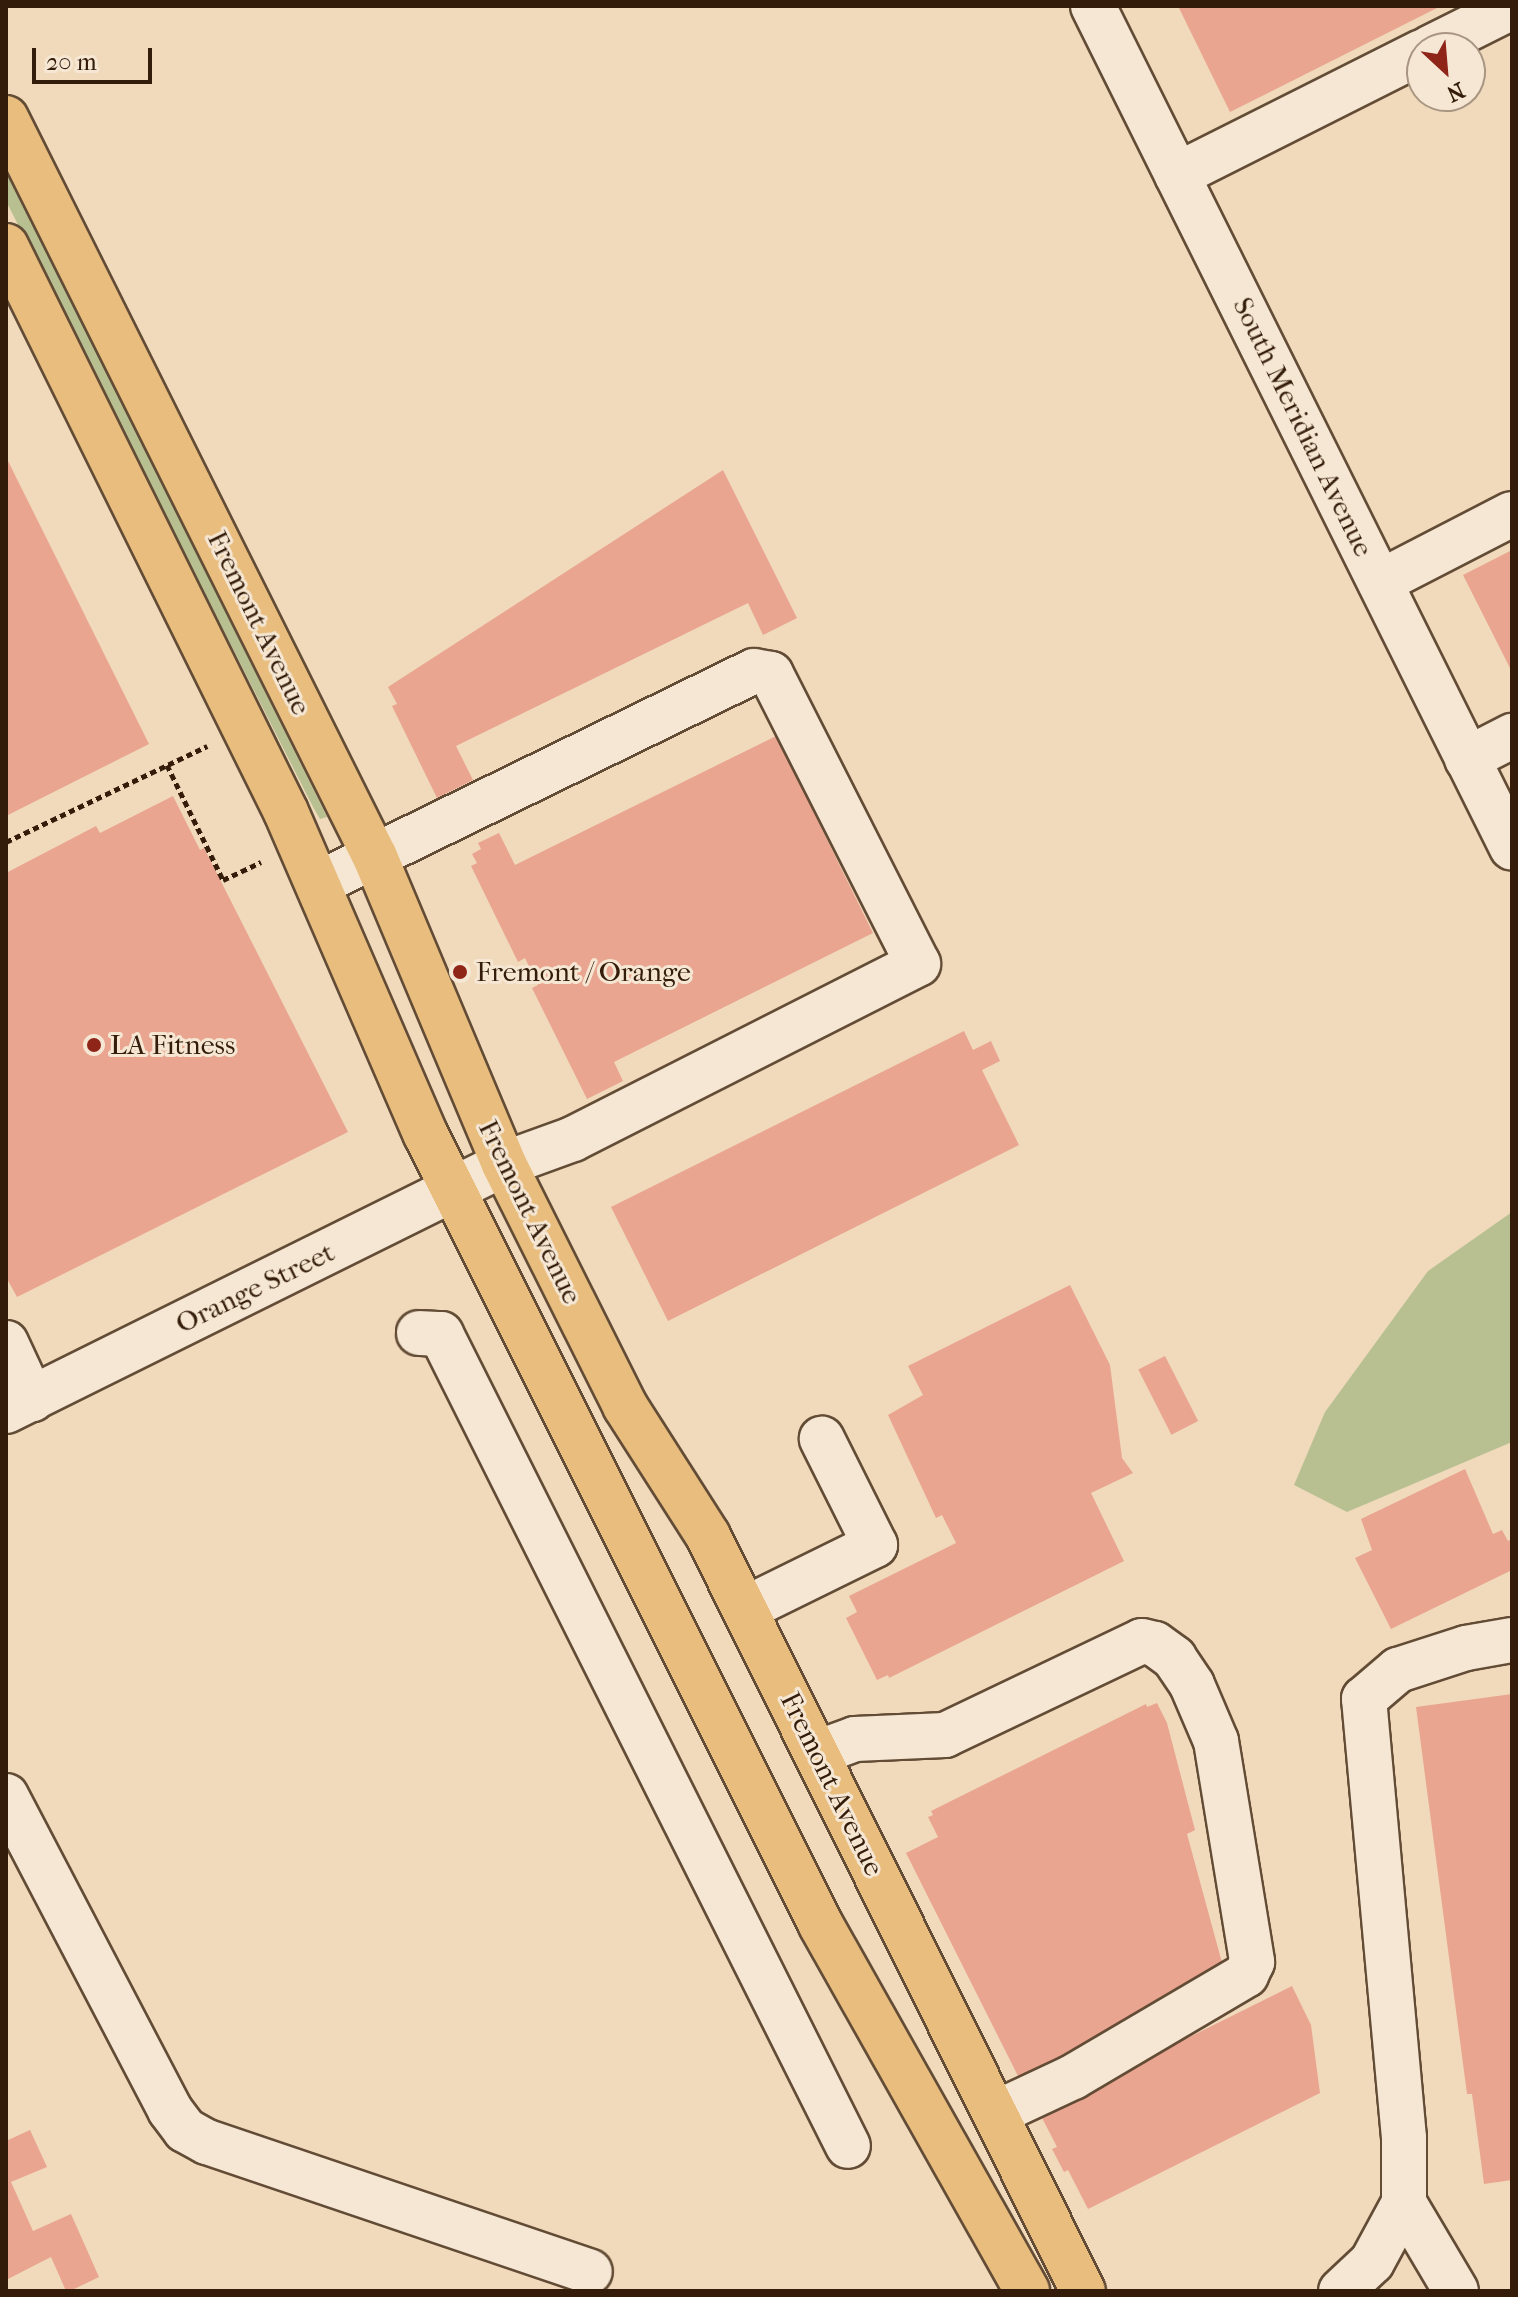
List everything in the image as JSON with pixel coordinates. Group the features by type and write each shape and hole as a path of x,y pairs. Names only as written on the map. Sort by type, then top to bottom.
{"main road":[{"name":"Fremont Avenue","path":"6,118 375,857 504,1164 625,1406 708,1536 1083,2291"},
{"name":"Fremont Avenue","path":"6,246 319,883 329,917 453,1189 821,1925 1027,2291"}],"street":[{"name":"South Meridian Avenue","path":"1093,6 1512,848"},
{"path":"1462,32 1512,7"},
{"path":"1177,175 1406,60"},
{"path":"1380,582 1512,514"},
{"name":"Orange Street","path":"19,1405 504,1164 558,1146 918,964 771,674 754,671 375,857"},
{"path":"1467,759 1512,736"},
{"path":"319,883 375,857"},
{"path":"419,1333 441,1334 848,2146"},
{"path":"6,1343 19,1405"},
{"path":"745,1609 875,1545 822,1439"},
{"path":"1341,2291 1372,2262 1404,2203 1404,2138 1364,1699 1398,1670 1466,1648 1512,1640"},
{"path":"817,1753 855,1739 945,1735 1142,1641 1155,1644 1174,1658 1192,1685 1216,1741 1252,1962 1246,1975 1073,2077 996,2113"},
{"path":"6,1796 170,2110 185,2130 207,2142 590,2272"},
{"path":"1404,2203 1456,2291"}],"path":[{"path":"6,842 218,741"},
{"path":"167,765 223,880 261,862"}],"green space":[{"path":"6,168 327,817 320,819 312,805 6,201"},
{"path":"1512,1212 1512,1442 1347,1512 1294,1485 1325,1412 1428,1271"}],"building":[{"path":"1178,6 1441,6 1230,112"},
{"path":"6,457 149,744 6,816"},
{"path":"723,470 797,618 763,635 748,603 456,746 473,780 437,798 392,706 397,704 388,687"},
{"path":"1512,550 1512,672 1463,575"},
{"path":"776,736 873,933 614,1062 623,1081 587,1099 532,988 538,985 525,958 518,962 471,866 477,863 472,854 481,849 478,843 499,833 515,865"},
{"path":"173,796 200,850 204,848 348,1132 17,1297 6,1277 6,873 96,826 100,833"},
{"path":"964,1031 973,1050 991,1041 1000,1061 982,1070 1019,1145 668,1321 611,1207"},
{"path":"1070,1285 1110,1365 1122,1458 1133,1473 1091,1493 1124,1561 889,1678 888,1675 877,1680 846,1618 857,1612 849,1596 956,1543 942,1515 936,1518 888,1415 923,1395 908,1366"},
{"path":"1165,1356 1198,1421 1171,1435 1138,1370"},
{"path":"1465,1469 1493,1534 1502,1530 1508,1541 1512,1539 1512,1570 1391,1629 1355,1558 1372,1550 1361,1519"},
{"path":"1512,1694 1512,2180 1484,2184 1472,2094 1467,2094 1416,1707"},
{"path":"1157,1703 1167,1723 1195,1830 1187,1834 1227,1981 1021,2082 906,1853 938,1837 928,1817 933,1815 931,1811 1146,1704 1147,1707"},
{"path":"1292,1986 1311,2025 1320,2093 1088,2209 1068,2170 1064,2172 1052,2149 1057,2147 1039,2112"},
{"path":"30,2130 47,2167 11,2182 33,2231 71,2214 99,2277 70,2291 66,2291 51,2257 6,2280 6,2141"}],"place":[{"name":"Fremont / Orange","path":"460,972"},
{"name":"LA Fitness","path":"94,1045"}]}
